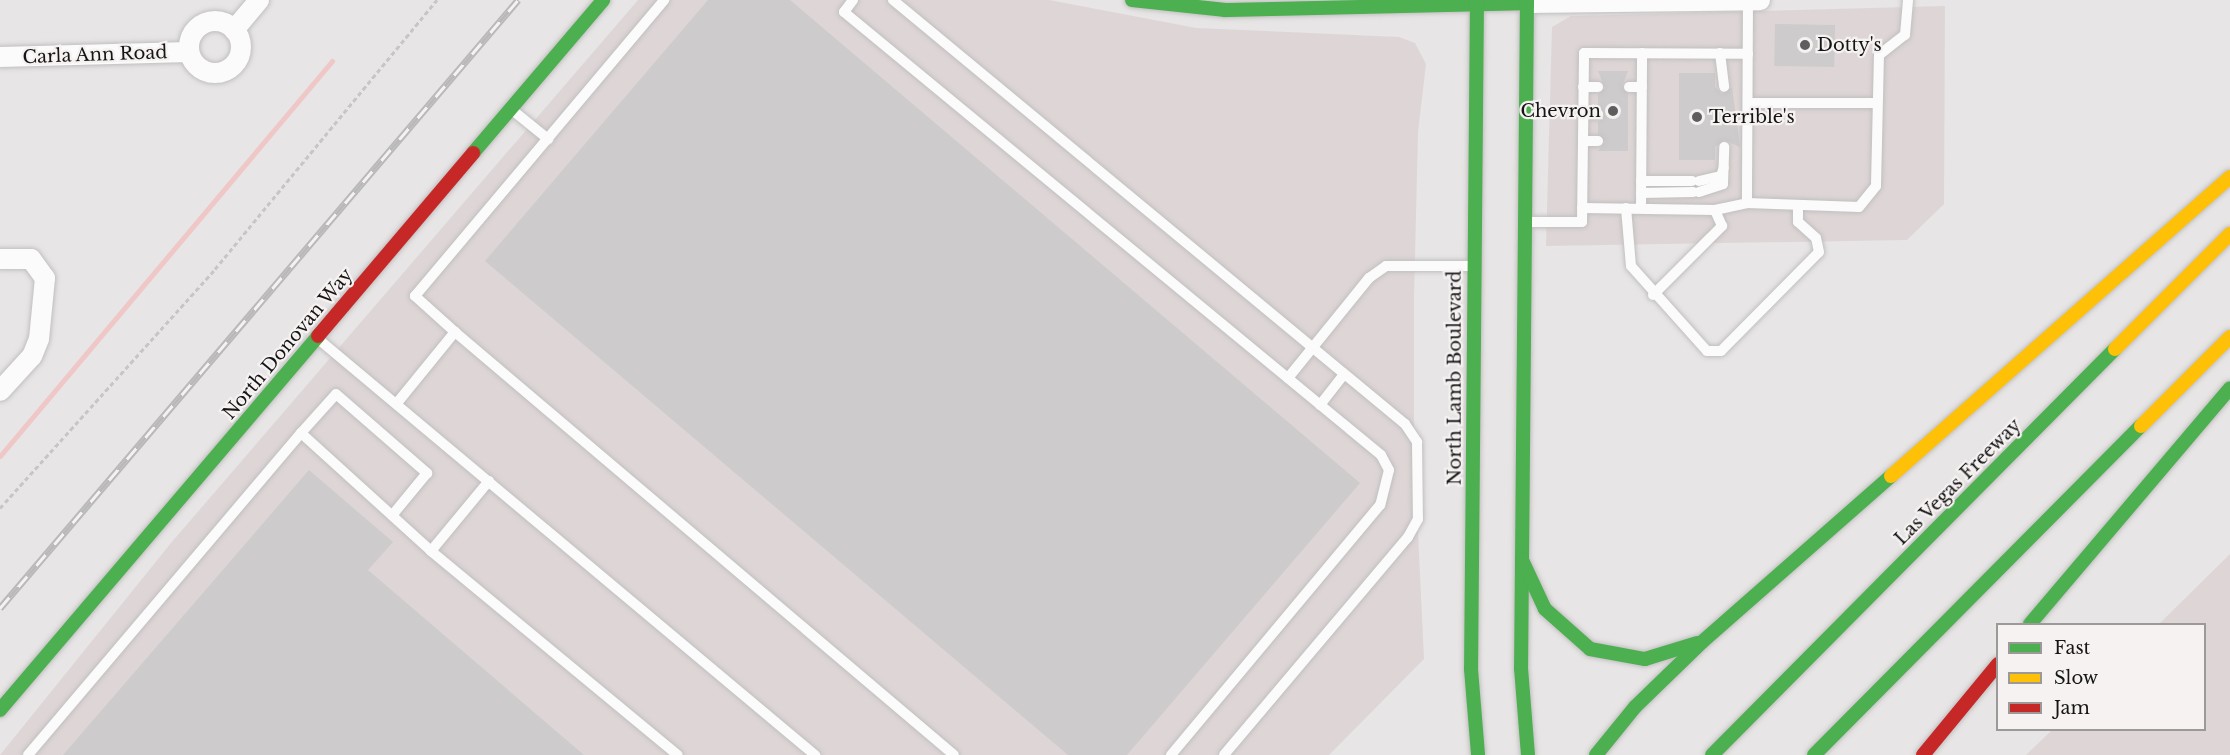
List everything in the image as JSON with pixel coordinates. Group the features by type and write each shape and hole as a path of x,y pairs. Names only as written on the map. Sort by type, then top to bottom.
{"main road":[{"name":"North Donovan Way","path":"0,710 603,0"},
{"path":"1132,0 1225,10 1527,2 1522,560 1528,755"},
{"name":"North Lamb Boulevard","path":"1477,2 1471,669 1478,755"},
{"path":"1596,755 1635,707 1702,642 2230,177"},
{"name":"Las Vegas Freeway","path":"1712,755 2230,234"},
{"path":"1814,755 2230,337"},
{"path":"2031,623 2230,388"},
{"path":"1522,560 1545,609 1590,649 1645,659 1702,642"},
{"path":"1923,755 1996,666"}],"street":[{"path":"234,30 260,0"},
{"path":"1527,2 1760,0"},
{"name":"Carla Ann Road","path":"219,22 234,30 240,54 222,72 198,67 189,52 192,36 203,24 219,22"},
{"name":"Carla Ann Road","path":"0,57 189,52"},
{"path":"0,259 30,260 45,278 39,339 32,356 0,391"}],"lane":[{"path":"664,0 415,296 954,755"},
{"path":"853,0 844,12 1381,455 1389,470 1380,505 1171,755"},
{"path":"893,0 1311,349 1405,424 1417,442 1418,519 1224,755"},
{"path":"1747,203 1748,0"},
{"path":"1582,208 1715,210 1747,203 1859,207 1869,198 1876,186 1876,103 1879,55 1905,35 1908,0"},
{"path":"1524,222 1582,222 1584,53 1748,54"},
{"path":"1641,208 1642,53"},
{"path":"1720,53 1724,87"},
{"path":"1584,87 1598,87"},
{"path":"1629,87 1642,87"},
{"path":"1748,103 1876,103"},
{"path":"511,109 548,139"},
{"path":"1583,114 1598,114"},
{"path":"1629,115 1642,115"},
{"path":"1583,141 1598,141"},
{"path":"1629,141 1642,141"},
{"path":"1641,193 1696,186 1721,176 1724,167 1724,147"},
{"path":"1641,181 1696,186"},
{"path":"1626,208 1631,266 1653,295 1707,351 1722,351 1819,252 1815,238 1798,222 1798,206"},
{"path":"1653,295 1722,226 1715,210"},
{"path":"1288,378 1369,278 1386,266 1474,266"},
{"path":"397,403 455,332"},
{"path":"317,338 815,755"},
{"path":"1320,405 1344,374"},
{"path":"28,755 336,394 427,473 394,513"},
{"path":"301,434 394,513 431,551 678,755"},
{"path":"431,551 489,481"}],"path":[{"path":"0,508 215,269 437,0"}],"shaded area":[{"path":"638,0 1049,0 1196,28 1399,37 1415,43 1426,64 1418,132 1414,298 1414,448 1424,659 1329,755 0,755 171,543"},
{"path":"1945,6 1944,204 1907,240 1546,246 1552,27 1571,16"},
{"path":"2230,554 2230,755 2026,755 2051,731 2206,731 2206,623 2160,623"}],"building":[{"path":"708,0 790,0 1360,483 1127,755 1068,755 485,261"},
{"name":"Dotty's","path":"1775,24 1835,25 1834,67 1774,66"},
{"name":"Chevron","path":"1598,71 1628,71 1622,86 1628,94 1628,151 1598,151 1605,142 1598,134 1598,122 1605,115 1598,106 1598,94 1605,88"},
{"name":"Terrible's","path":"1679,73 1715,73 1715,87 1722,94 1732,87 1740,147 1724,140 1715,147 1715,160 1679,160"},
{"path":"309,470 393,542 368,570 584,755 63,755"}],"waterway":[{"path":"0,456 332,61"}],"railway":[{"path":"0,608 518,0"}],"traffic: fast":[{"path":"473,153 603,0"},
{"path":"1132,0 1225,10 1527,3"},
{"path":"1477,0 1471,669 1478,755"},
{"path":"1527,0 1521,668 1528,755"},
{"path":"0,710 318,336"},
{"path":"1712,755 2115,349"},
{"path":"2031,623 2230,388"},
{"path":"1814,755 2141,426"},
{"path":"1596,755 1635,707 1702,642 1891,476"},
{"path":"1522,560 1545,609 1590,649 1645,659 1697,643"}],"traffic: slow":[{"path":"1891,476 2230,177"},
{"path":"2115,349 2230,234"},
{"path":"2141,426 2230,337"}],"traffic: jam":[{"path":"318,336 473,153"},
{"path":"1923,755 1996,666"}],"place":[{"name":"Dotty's","path":"1805,45"},
{"name":"Chevron","path":"1613,111"},
{"name":"Terrible's","path":"1697,117"}]}
